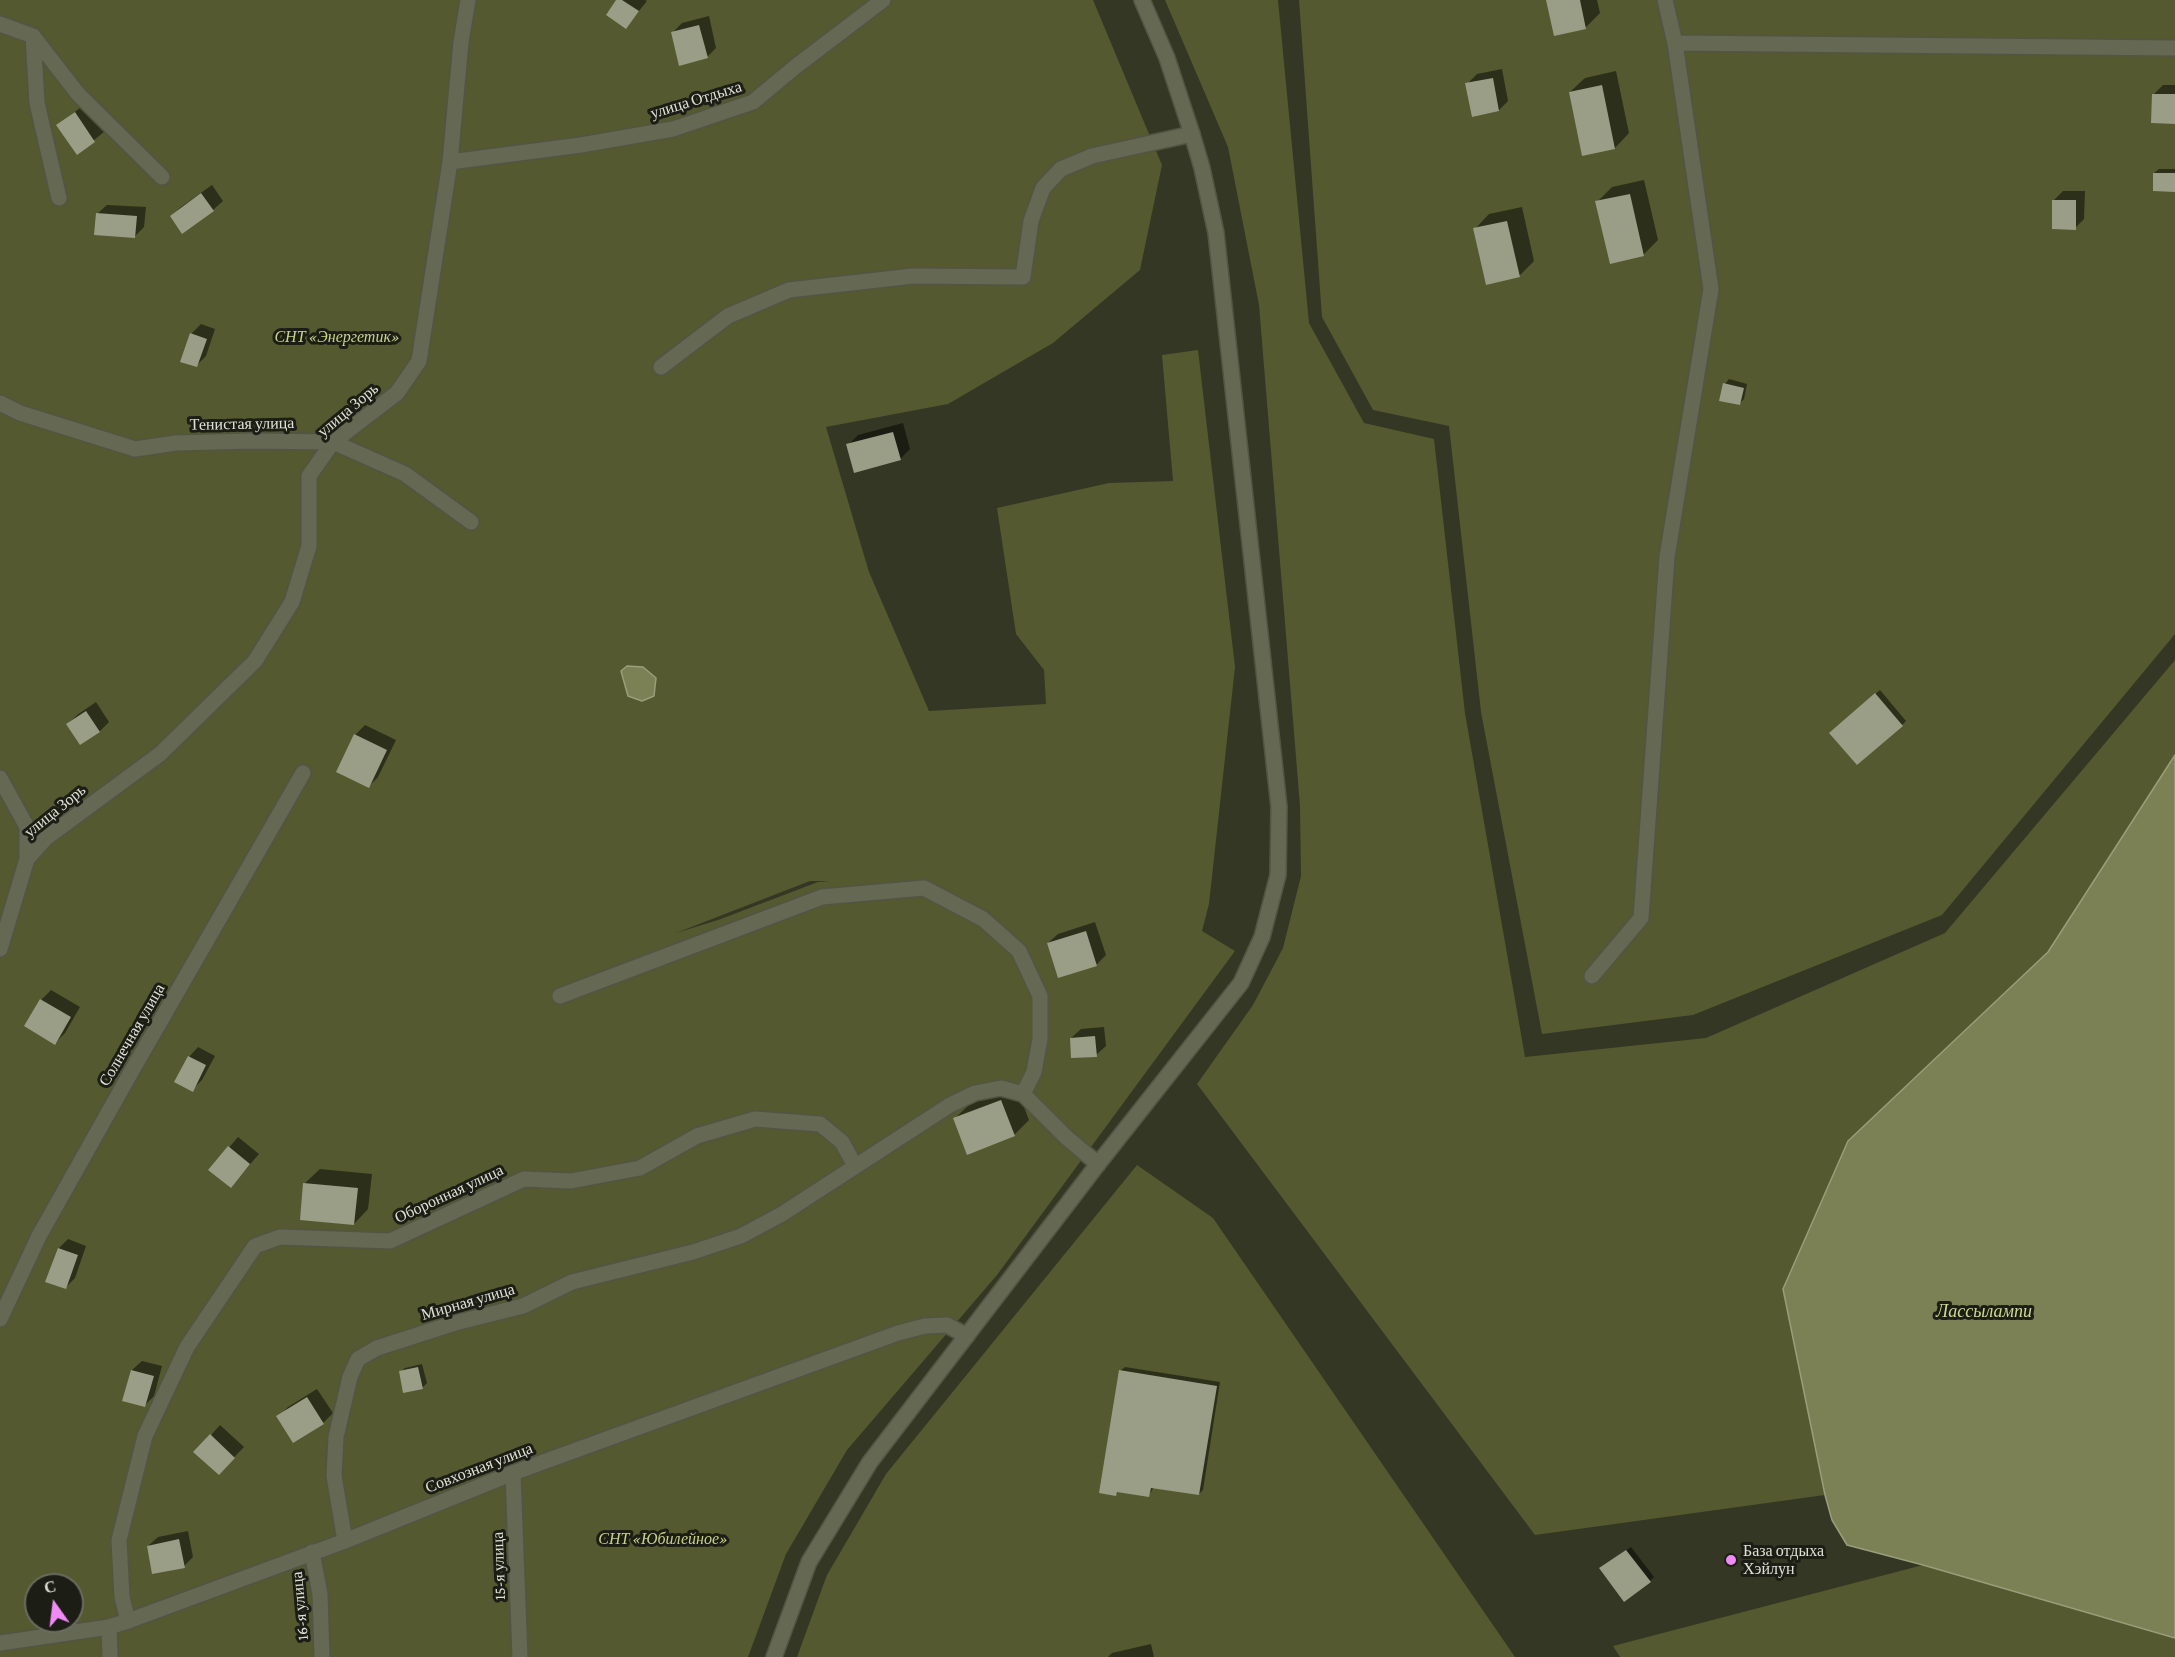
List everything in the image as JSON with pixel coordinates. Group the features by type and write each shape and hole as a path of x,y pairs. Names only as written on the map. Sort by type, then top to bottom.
{"street":[{"name":"улица Зорь","path":"0,949 27,859 46,838 160,754 255,661 292,602 309,546 309,476 333,442 397,393 419,361 450,162 461,42 468,0"},
{"name":"улица Отдыха","path":"450,162 581,145 673,129 753,102 883,0"},
{"path":"774,1657 809,1562 870,1462 1098,1164 1241,983 1262,937 1278,875 1279,807 1216,233 1192,134 1167,58 1142,0"},
{"path":"1592,976 1641,918 1667,557 1711,289 1675,43 1665,0"},
{"path":"0,24 33,36 78,94 162,177"},
{"path":"33,36 38,103 59,198"},
{"path":"1675,43 2175,48"},
{"path":"661,367 728,316 789,290 913,276 1023,277 1031,221 1042,188 1062,169 1092,156 1192,134"},
{"name":"Тенистая улица","path":"0,403 20,413 135,449 176,443 333,442 405,474 471,522"},
{"name":"Солнечная улица","path":"0,1319 51,1215 303,773"},
{"path":"0,778 27,827 27,859"},
{"path":"560,996 822,897 924,888 983,919 1019,951 1040,996 1040,1039 1034,1072 1023,1094 1067,1138 1098,1164"},
{"name":"Мирная улица","path":"345,1541 334,1476 336,1437 350,1377 358,1359 377,1347 455,1323 523,1306 572,1282 693,1252 741,1236 782,1214 950,1105 975,1093 1001,1088 1023,1094"},
{"name":"Оборонная улица","path":"128,1621 122,1597 119,1540 145,1436 188,1347 255,1246 280,1237 356,1242 390,1241 524,1179 571,1182 640,1168 697,1136 755,1119 820,1124 842,1142 855,1166"},
{"name":"Совхозная улица","path":"0,1643 109,1627 128,1621 345,1541 513,1473 898,1333 925,1326 947,1325 966,1336"},
{"name":"15-я улица","path":"513,1473 520,1657"},
{"name":"16-я улица","path":"312,1552 320,1594 322,1657"},
{"path":"109,1627 110,1657"}],"green space":[{"name":"СНТ «Энергетик»","path":"0,0 1093,0 1162,165 1140,270 1053,343 948,404 826,427 869,572 929,711 1046,704 1044,670 1016,634 997,508 1109,483 1173,481 1162,355 1198,350 1235,667 1209,904 1202,931 1235,951 997,1275 847,1450 786,1554 748,1657 0,1657","holes":["810,881 830,881 818,882 718,920 676,933"]},
{"path":"1165,0 1278,0 1309,323 1364,423 1434,439 1465,713 1525,1057 1706,1038 1945,933 2175,660 2175,755 2048,952 1848,1141 1783,1289 1825,1495 1535,1535 1197,1084 1253,1005 1283,948 1301,876 1300,806 1259,305 1228,147"},
{"path":"1299,0 2175,0 2175,634 1942,915 1693,1015 1542,1034 1481,712 1449,426 1373,410 1322,317"},
{"path":"1137,1165 1213,1218 1515,1657 797,1657 827,1575 886,1474"},
{"path":"1923,1565 2175,1638 2175,1657 1620,1657 1613,1646"}],"water":[{"path":"627,666 643,667 656,678 654,696 642,701 628,696 621,671"},
{"name":"Лассылампи","path":"2175,755 2175,1638 1847,1545 1832,1520 1825,1495 1783,1289 1848,1141 2048,952"}],"building":[{"path":"616,0 622,0 639,11 626,29 606,15"},
{"path":"1546,0 1580,0 1586,29 1554,36"},
{"path":"699,25 708,58 679,66 671,32"},
{"path":"1493,78 1499,111 1472,117 1465,83"},
{"path":"1602,85 1615,149 1582,156 1569,92"},
{"path":"2152,94 2175,94 2175,124 2151,123"},
{"path":"75,112 95,142 77,155 56,125"},
{"path":"2153,173 2175,173 2175,192 2153,191"},
{"path":"201,193 214,211 182,234 170,216"},
{"path":"1630,194 1644,256 1610,264 1595,201"},
{"path":"2052,200 2076,200 2076,230 2052,229"},
{"path":"96,213 137,216 135,238 94,235"},
{"path":"1507,221 1520,277 1486,285 1473,228"},
{"path":"190,333 207,339 197,367 180,362"},
{"path":"1723,383 1744,388 1740,405 1719,401"},
{"path":"893,432 901,460 854,473 846,444"},
{"path":"1875,693 1903,726 1857,765 1829,733"},
{"path":"86,711 100,732 80,745 66,724"},
{"path":"354,734 387,750 369,788 336,772"},
{"path":"1086,931 1097,966 1058,978 1047,943"},
{"path":"40,999 71,1017 55,1045 24,1026"},
{"path":"1095,1036 1097,1057 1071,1058 1070,1038"},
{"path":"188,1056 206,1065 193,1092 174,1082"},
{"path":"1001,1100 1015,1136 967,1155 953,1118"},
{"path":"228,1146 250,1164 231,1188 208,1170"},
{"path":"303,1183 358,1188 354,1225 300,1220"},
{"path":"58,1248 78,1255 66,1289 45,1282"},
{"path":"418,1367 423,1389 403,1393 399,1371"},
{"path":"131,1370 154,1376 145,1407 122,1401"},
{"path":"1119,1370 1217,1386 1199,1495 1151,1488 1149,1497 1117,1492 1116,1496 1099,1493"},
{"path":"307,1397 324,1424 293,1443 276,1416"},
{"path":"210,1434 235,1458 219,1475 193,1452"},
{"path":"179,1539 185,1568 152,1574 147,1546"},
{"path":"1626,1550 1651,1582 1624,1602 1599,1568"}],"place":[{"name":"База отдыха Хэйлун","path":"1731,1560"}],"park label":[{"name":"СНТ «Юбилейное»","path":"663,1539"}]}
